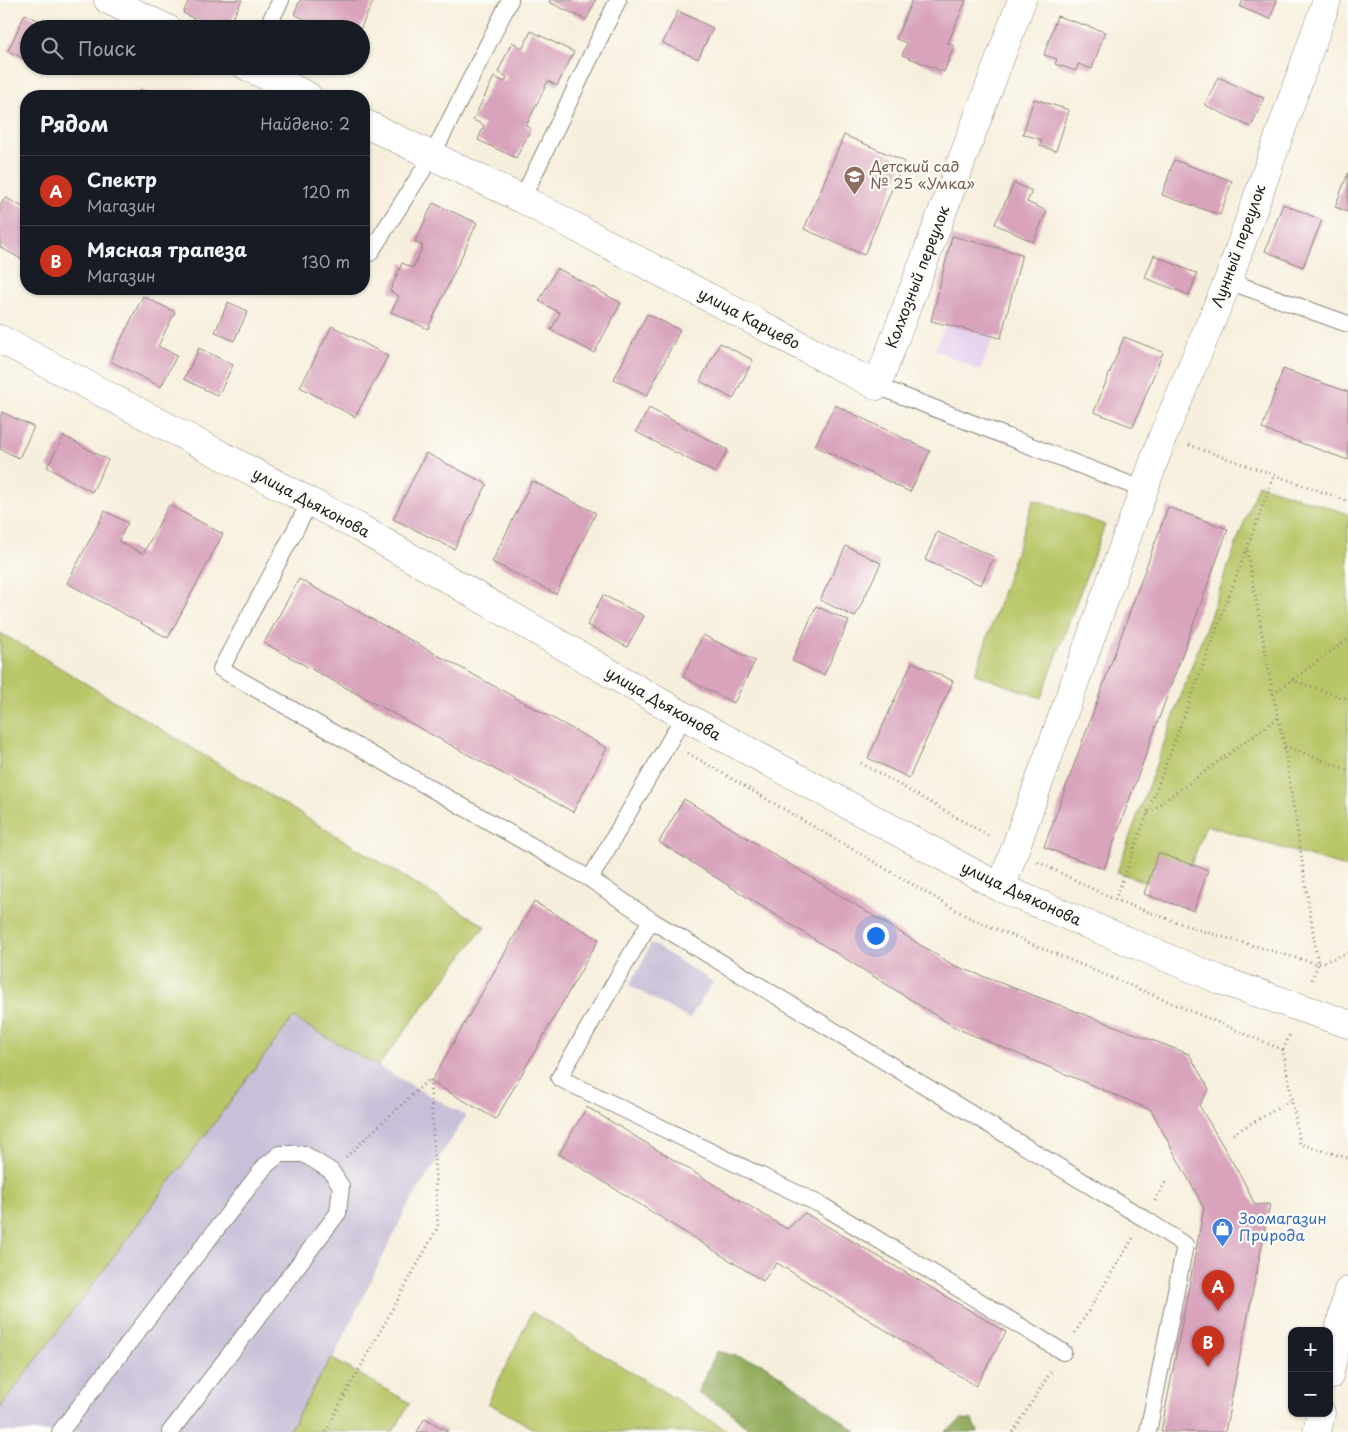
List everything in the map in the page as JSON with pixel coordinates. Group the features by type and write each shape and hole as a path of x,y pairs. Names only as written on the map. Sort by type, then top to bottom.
{"street":[{"path":"108,0 149,20"},
{"name":"Колхозный переулок","path":"877,386 1022,0"},
{"name":"Лунный переулок","path":"1001,888 1163,436 1228,281 1326,0"},
{"path":"265,75 296,90"},
{"name":"улица Карцево","path":"370,126 522,199 877,386"},
{"name":"улица Дьяконова","path":"0,338 358,528 684,716 1001,888 1220,980 1348,1024"},
{"path":"1330,1372 1348,1291"},
{"path":"1317,1432 1320,1417"}],"lane":[{"path":"271,20 282,0"},
{"path":"370,253 432,156 510,0"},
{"path":"522,199 618,0"},
{"path":"1228,281 1348,324"},
{"name":"улица Карцево","path":"877,386 1144,490"},
{"path":"310,502 221,669 590,879 651,920 1185,1245 1148,1432"},
{"path":"590,879 684,716"},
{"path":"651,920 558,1078 821,1204 1063,1352"},
{"path":"60,1432 265,1166 280,1154 304,1154 331,1172 341,1186 338,1213 170,1432"}],"path":[{"path":"1163,436 1348,501"},
{"path":"1115,900 1274,476"},
{"path":"1247,550 1284,745 1318,964"},
{"path":"1273,694 1348,639"},
{"path":"1292,680 1348,699"},
{"path":"1147,813 1278,718"},
{"path":"669,742 968,917 1284,1050 1300,1144 1348,1158"},
{"path":"1284,745 1348,770"},
{"path":"861,763 1015,851 1115,900 1202,931 1318,964 1348,953"},
{"path":"326,1432 438,1227 430,1079 331,1172"},
{"path":"1233,1134 1292,1100"},
{"path":"1012,1432 1145,1219 1167,1179"}],"shaded area":[{"path":"950,315 994,335 980,371 935,349"},
{"path":"651,943 713,982 689,1019 629,985"},
{"path":"293,1018 466,1116 406,1209 297,1432 0,1432 0,1408"}],"green space":[{"path":"1258,484 1348,514 1348,868 1206,825 1180,894 1117,872"},
{"path":"1034,499 1105,525 1041,698 975,674"},
{"path":"0,633 485,926 378,1066 293,1018 0,1408"},
{"path":"532,1312 730,1432 540,1432 488,1403"},
{"path":"717,1351 763,1363 857,1432 752,1432 728,1410 697,1393"},
{"path":"331,1358 410,1403 393,1432 288,1432"},
{"path":"962,1419 973,1420 978,1432 945,1432"}],"building":[{"path":"189,0 242,0 232,20 196,20 183,13"},
{"path":"300,0 374,0 364,20 306,20 294,14"},
{"path":"550,0 596,0 586,20 549,2"},
{"path":"912,0 966,0 948,43 954,46 944,72 902,55 907,43 896,39"},
{"path":"1243,0 1277,0 1270,19 1240,7"},
{"path":"678,11 713,28 698,59 663,43"},
{"path":"25,14 38,20 22,20"},
{"path":"1057,16 1105,32 1092,69 1078,64 1076,71 1055,64 1057,59 1044,55"},
{"path":"20,25 20,57 8,51"},
{"path":"531,31 574,52 557,86 548,81 526,126 531,129 516,158 478,140 484,125 473,120 494,77 505,82 507,77 498,72 512,42 523,48"},
{"path":"1218,77 1264,98 1251,127 1205,105"},
{"path":"1034,99 1069,110 1056,151 1040,146 1042,140 1023,134"},
{"name":"Детский сад № 25 «Умка»","path":"844,135 904,161 864,255 804,229"},
{"path":"1174,160 1232,181 1220,215 1162,195"},
{"path":"1348,173 1348,212 1335,207"},
{"path":"1014,183 1032,191 1027,202 1047,211 1033,242 995,224"},
{"path":"5,197 20,206 20,259 0,247 0,206"},
{"path":"433,203 477,223 428,329 391,312 399,296 390,291 402,263 413,268 423,246 415,242"},
{"path":"1283,204 1322,220 1303,267 1265,251"},
{"path":"952,236 1022,254 1001,338 931,321"},
{"path":"1154,255 1197,274 1189,295 1145,278"},
{"path":"557,268 621,303 594,353 551,330 560,313 539,301"},
{"path":"143,296 175,312 158,346 177,355 161,387 110,361"},
{"path":"228,302 248,311 234,341 215,332"},
{"path":"647,314 680,330 647,396 614,379"},
{"path":"332,326 388,356 355,417 300,387"},
{"path":"1124,337 1163,352 1133,427 1094,412"},
{"path":"720,343 753,360 733,399 700,381"},
{"path":"199,348 233,365 218,396 184,379"},
{"path":"1283,369 1348,392 1348,460 1262,429"},
{"path":"835,405 930,451 910,492 815,446"},
{"path":"649,408 728,450 715,473 636,432"},
{"path":"2,412 34,427 19,458 0,449 0,417"},
{"path":"64,436 108,460 92,492 47,467"},
{"path":"426,453 487,484 454,549 393,519"},
{"path":"532,481 596,513 556,594 492,562"},
{"path":"169,505 223,534 168,638 67,583 105,511 128,523 118,541 143,554"},
{"path":"1168,507 1228,529 1104,869 1044,847"},
{"path":"937,532 994,557 981,585 925,560"},
{"path":"846,546 881,563 855,617 820,600"},
{"path":"299,579 607,748 573,812 264,643"},
{"path":"603,595 644,616 627,647 587,625"},
{"path":"816,606 849,621 824,675 792,661"},
{"path":"703,635 755,661 734,703 683,677"},
{"path":"912,662 953,681 909,778 868,758"},
{"path":"684,799 953,965 1189,1054 1209,1089 1199,1105 1243,1180 1255,1205 1270,1204 1225,1432 1161,1432 1204,1208 1151,1110 956,1028 659,842"},
{"path":"1158,853 1208,870 1194,911 1144,894"},
{"path":"534,902 599,939 496,1119 431,1082"},
{"path":"587,1107 787,1229 805,1213 1006,1332 976,1386 777,1263 763,1281 559,1154"},
{"path":"425,1418 448,1432 417,1432"}],"place":[{"name":"Детский сад № 25 «Умка»","path":"854,195"},
{"name":"Зоомагазин Природа","path":"1223,1247"},
{"name":"Спектр","path":"1218,1311"},
{"name":"Мясная трапеза","path":"1208,1367"}]}
